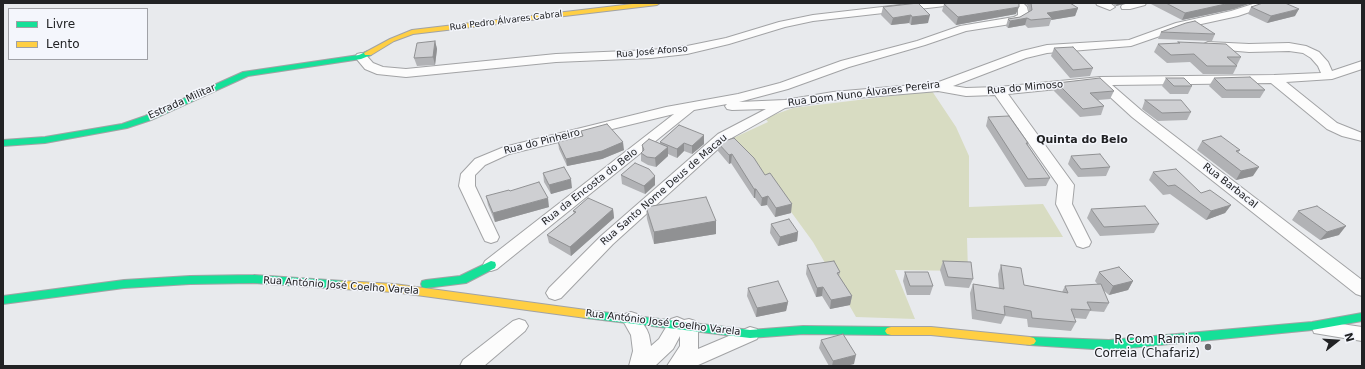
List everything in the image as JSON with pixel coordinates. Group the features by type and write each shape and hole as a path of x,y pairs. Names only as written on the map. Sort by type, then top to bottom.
{"street":[{"name":"Rua Pedro Álvares Cabral","path":"361,57 392,40 412,32 657,3"},
{"name":"Rua José Afonso","path":"361,57 369,66 381,72 406,73 556,58 651,54 687,50 729,41 783,24 812,18 945,3"},
{"path":"689,108 740,98 784,86 845,64 921,43 964,28 1017,20 1024,16 1023,9 1017,3"},
{"path":"1126,7 1141,3"},
{"name":"Rua Dom Nuno Álvares Pereira","path":"689,108 785,104 833,96 938,87 1022,55 1040,50 1131,43 1180,24 1234,14 1266,3"},
{"path":"1131,43 1163,44"},
{"path":"1194,45 1250,48 1289,47 1306,50 1320,60 1328,76"},
{"name":"Estrada Militar","path":"3,143 45,140 110,130 148,118 246,74 361,57"},
{"name":"Rua do Mimoso","path":"938,87 966,92 999,91 1100,81 1274,79 1328,76 1362,65"},
{"path":"1274,79 1332,126 1347,133 1362,137"},
{"name":"Rua Barbacal","path":"1100,81 1137,114 1362,289"},
{"path":"999,91 1066,185 1064,204 1083,242"},
{"name":"Rua Santo Nome Deus de Macau","path":"555,293 607,240 723,137 761,115 785,104"},
{"name":"Rua do Pinheiro","path":"492,237 467,186 468,174 480,162 504,151 666,112 689,108"},
{"name":"Rua da Encosta do Belo","path":"488,271 689,108"},
{"path":"394,288 444,284 462,280 488,271"},
{"name":"Rua António José Coelho Varela","path":"3,300 124,284 190,280 254,279 394,288 750,334 803,330 931,331 1021,340 1109,345 1312,326 1362,317"},
{"path":"462,280 458,288 461,297 474,289"},
{"path":"486,290 499,302"},
{"path":"631,319 640,335 642,351 640,366"},
{"path":"640,366 666,344 683,325"},
{"path":"678,366 689,347 683,325"},
{"path":"470,366 519,326"},
{"path":"1312,326 1362,334"},
{"path":"678,366 750,334"}],"green space":[{"path":"932,91 956,127 969,156 969,207 1043,204 1063,237 967,238 968,271 895,270 915,319 856,317 813,242 754,161 731,139 768,122 765,118 793,108"}],"building":[{"path":"918,3 930,15 912,17 911,15 893,18 883,7"},
{"path":"1019,3 1019,7 958,17 944,4"},
{"path":"1031,3 1070,3 1078,8 1047,13 1052,18 1031,20 1027,18 1010,21 1008,19 1020,17 1032,10"},
{"path":"1166,3 1230,3 1185,13"},
{"path":"1263,3 1285,3 1299,9 1271,16 1251,7"},
{"path":"1195,21 1215,34 1161,32 1186,23"},
{"path":"435,41 433,57 414,58 417,43"},
{"path":"1178,42 1226,44 1241,57 1227,57 1237,66 1207,66 1194,54 1171,55 1158,44 1180,43"},
{"path":"1073,47 1093,68 1073,70 1054,48"},
{"path":"1250,77 1265,90 1226,90 1214,78"},
{"path":"1100,78 1114,91 1090,93 1104,106 1083,109 1057,83"},
{"path":"1166,78 1184,78 1192,86 1174,86"},
{"path":"1145,100 1181,100 1191,112 1162,113"},
{"path":"1009,116 1050,178 1028,179 988,117"},
{"path":"607,124 623,142 602,151 566,159 558,142 583,136 581,131"},
{"path":"679,125 704,135 692,146 684,143 677,149 660,142"},
{"path":"1221,136 1240,150 1236,151 1259,167 1241,171 1202,141"},
{"path":"734,138 754,158 765,175 770,173 792,204 776,208 768,196 762,198 756,189 754,189 732,154 729,155 718,143"},
{"path":"649,139 668,147 655,158 647,157 641,153 644,150 642,145"},
{"path":"1100,154 1110,167 1081,169 1071,156"},
{"path":"635,163 649,169 655,176 644,186 621,175"},
{"path":"564,167 571,179 549,185 543,173"},
{"path":"1176,169 1201,193 1210,190 1231,205 1211,211 1175,185 1168,186 1153,172"},
{"path":"539,182 548,198 493,213 486,196 510,191"},
{"path":"706,197 716,221 654,232 646,207"},
{"path":"588,198 613,209 570,247 547,235 576,212 573,211"},
{"path":"1145,206 1159,224 1104,227 1091,209"},
{"path":"1317,206 1346,226 1327,232 1298,211"},
{"path":"789,219 798,232 780,237 771,224"},
{"path":"834,261 840,272 837,273 852,296 831,300 823,287 817,288 807,265"},
{"path":"943,261 971,262 973,279 948,277"},
{"path":"1001,265 1021,268 1024,285 1068,293 1065,286 1101,284 1109,303 1087,302 1091,310 1071,309 1076,322 1032,318 1031,311 1004,306 1005,315 976,310 973,284 1004,289"},
{"path":"1119,267 1133,281 1113,286 1099,272"},
{"path":"905,272 928,272 933,286 910,286"},
{"path":"778,281 788,302 757,308 748,288"},
{"path":"843,334 856,355 833,361 821,340"}],"traffic: fast":[{"path":"3,143 45,140 124,126 148,118 246,74 361,57 368,53"},
{"path":"426,284 462,280 491,265"},
{"path":"3,300 124,284 190,280 254,279 343,285"},
{"path":"586,314 750,334 803,330 891,331"},
{"path":"1030,341 1109,345 1312,326 1362,317"}],"traffic: slow":[{"path":"368,53 392,40 412,32 657,3"},
{"path":"343,285 394,288 586,314"},
{"path":"891,331 931,331 1030,341"}],"place":[{"name":"R Com Ramiro Correia (Chafariz)","path":"1208,347"}],"district":[{"name":"Quinta do Belo","path":"1082,140"}]}
